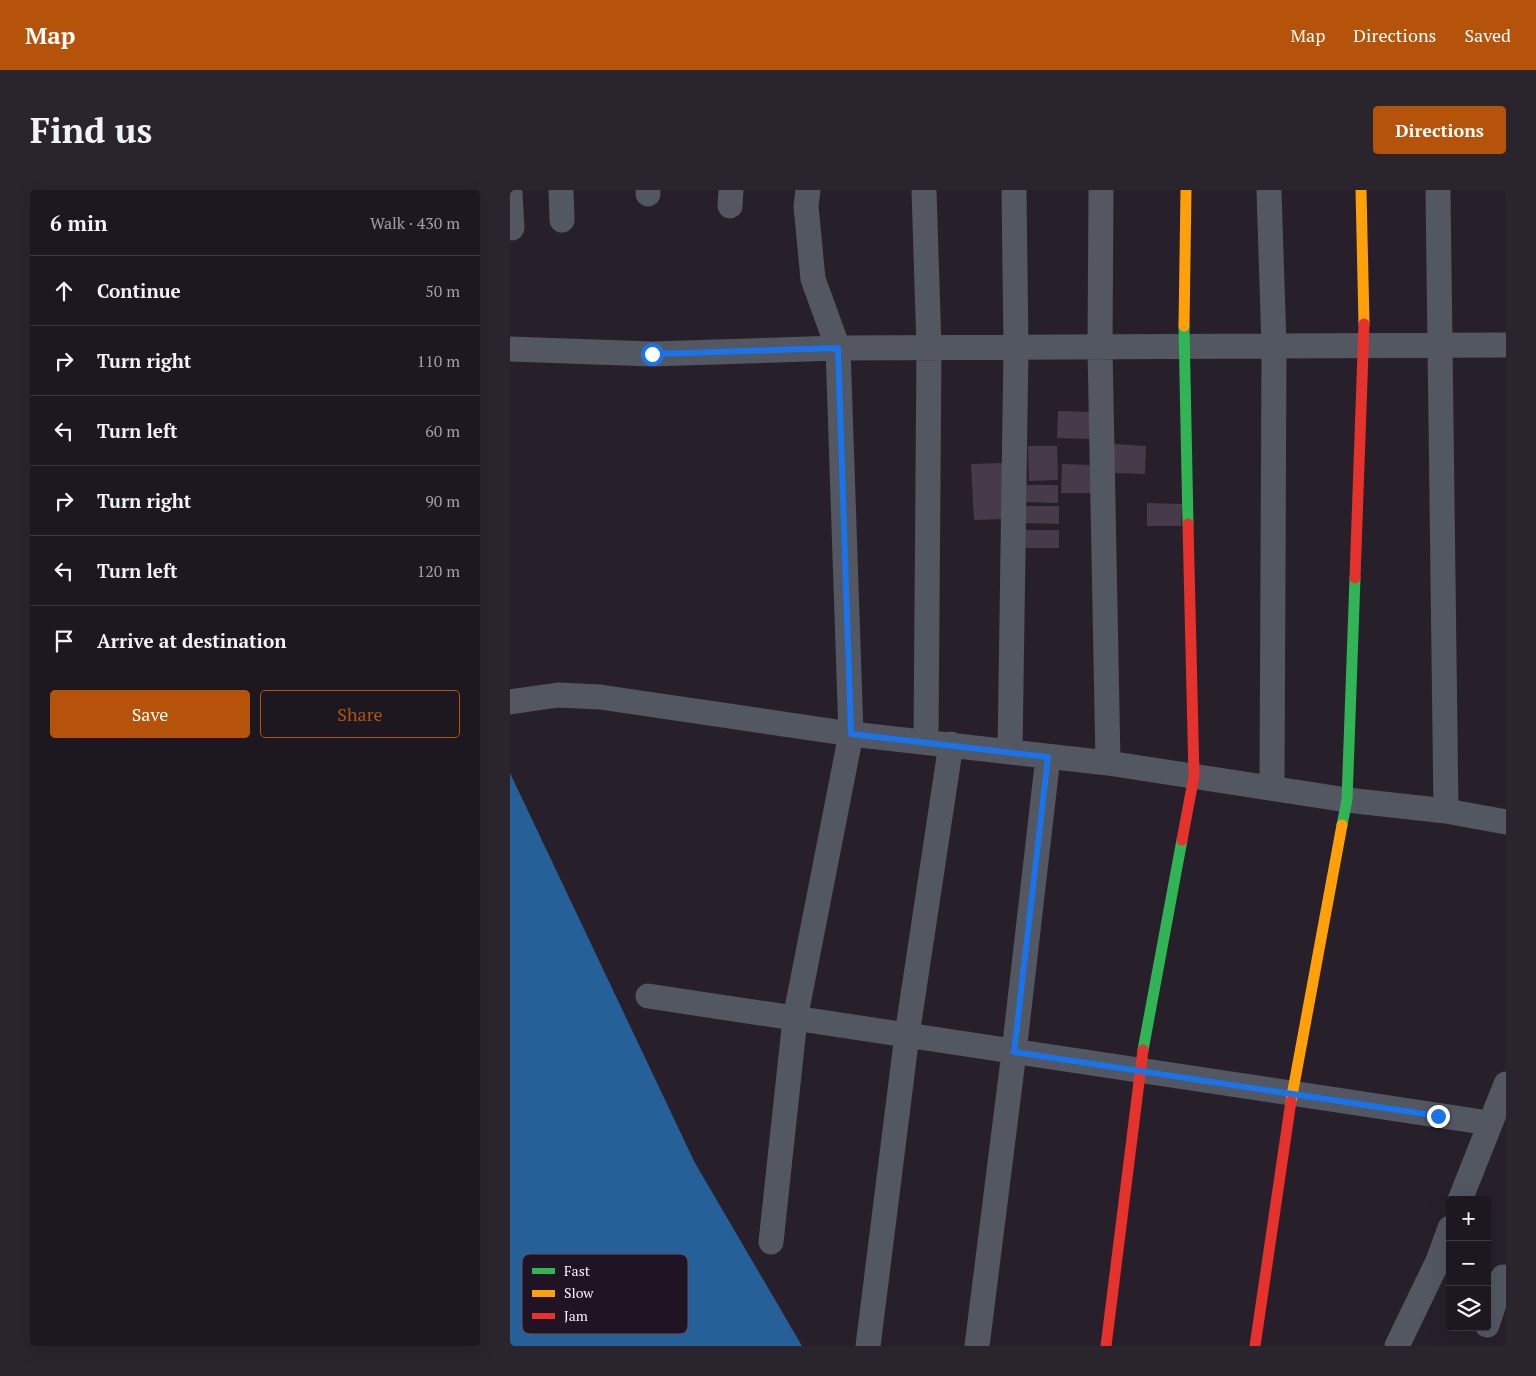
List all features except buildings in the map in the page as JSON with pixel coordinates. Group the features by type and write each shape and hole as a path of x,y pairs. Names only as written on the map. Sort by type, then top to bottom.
{"street":[{"path":"561,190 562,220"},
{"path":"772,1242 795,1019 851,734 838,348 813,279 806,206 808,190"},
{"path":"924,190 929,348 926,741"},
{"path":"1010,752 1016,348 1014,190"},
{"path":"1100,190 1100,348 1108,763"},
{"path":"1106,1346 1140,1070 1194,776 1184,348 1186,190"},
{"path":"1270,190 1274,347 1272,788"},
{"path":"1255,1346 1292,1093 1347,800 1364,346 1361,190"},
{"path":"1438,190 1446,811"},
{"path":"510,193 512,228"},
{"path":"510,349 652,354 838,348 1184,348 1506,345"},
{"path":"510,702 558,695 600,696 851,734 1108,763 1347,800 1446,811 1506,822"},
{"path":"868,1346 907,1035 951,744"},
{"path":"977,1346 1014,1052 1048,757"},
{"path":"648,996 1489,1123"},
{"path":"1462,1196 1506,1084"},
{"path":"1396,1346 1444,1262 1448,1241"},
{"path":"1491,1309 1499,1276"},
{"path":"1480,1346 1485,1331"}],"water":[{"path":"510,773 695,1163 802,1346 510,1346"}],"traffic: fast":[{"path":"1184,326 1188,524"},
{"path":"1342,825 1347,800 1355,578"},
{"path":"1143,1050 1182,840"}],"traffic: slow":[{"path":"1184,326 1186,190"},
{"path":"1361,190 1364,324"},
{"path":"1291,1101 1342,825"}],"traffic: jam":[{"path":"1355,578 1364,324"},
{"path":"1182,840 1194,776 1188,524"},
{"path":"1106,1346 1143,1050"},
{"path":"1255,1346 1291,1101"}],"route":[{"path":"652,354 838,348 851,734 951,744 1048,757 1014,1052 1438,1116"}]}
